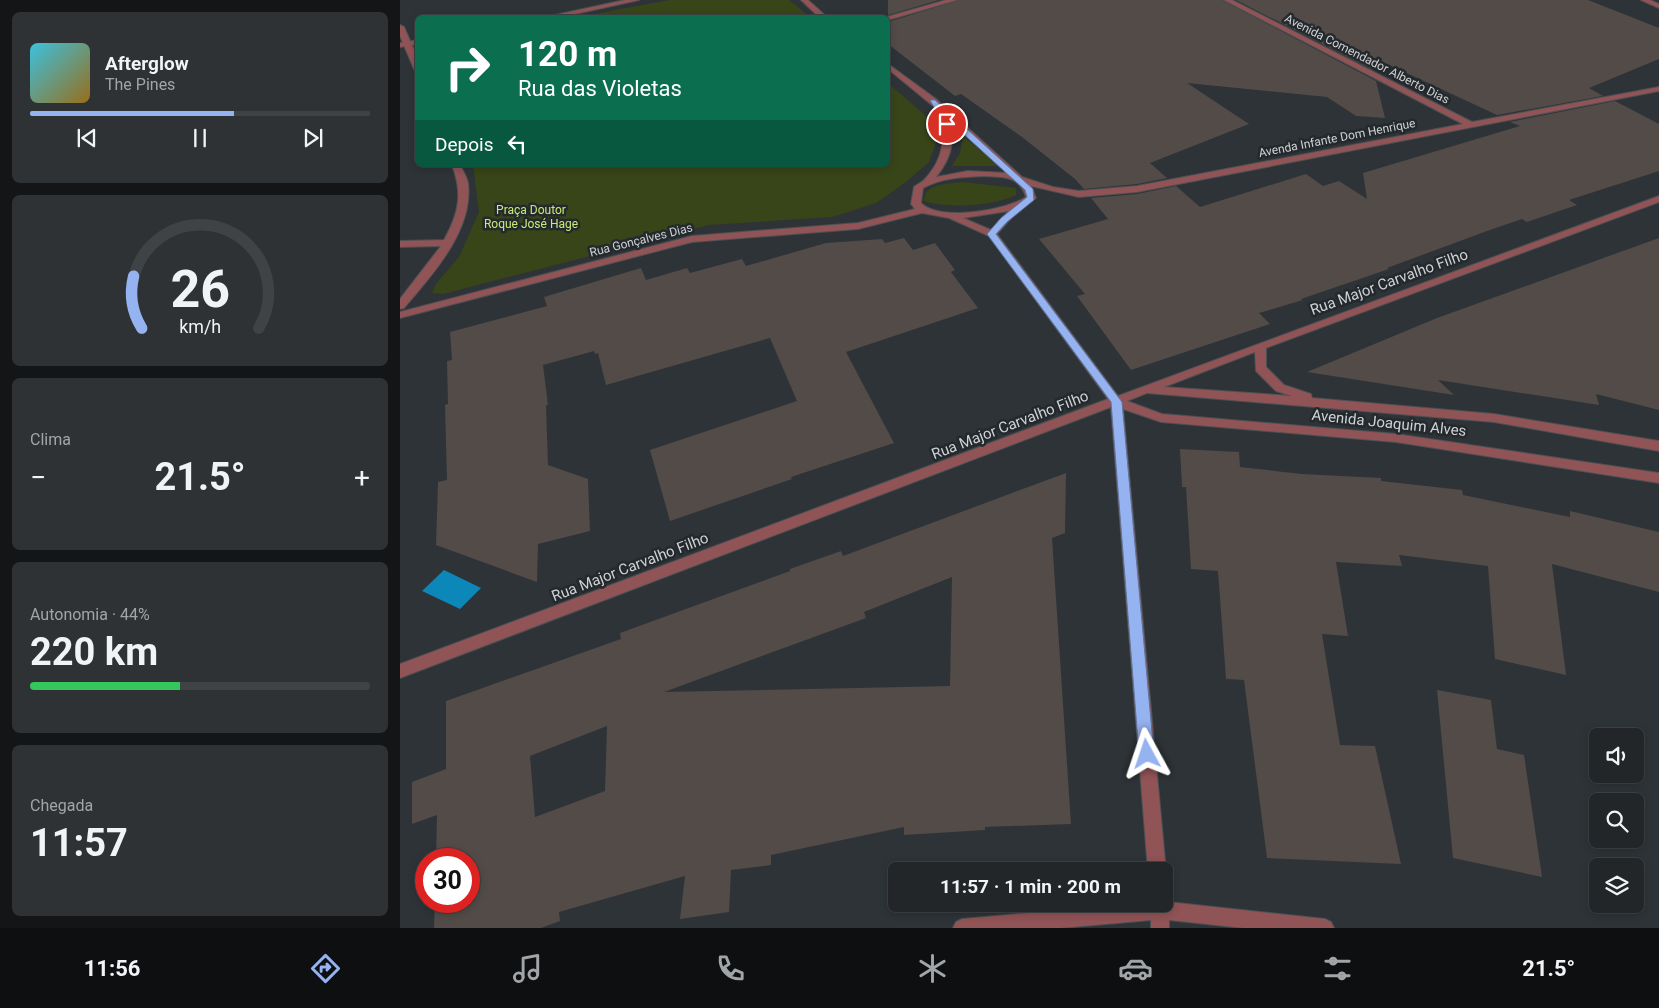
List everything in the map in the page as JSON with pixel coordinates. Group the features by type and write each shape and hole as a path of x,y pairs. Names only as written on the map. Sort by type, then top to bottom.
{"street":[{"path":"559,15 636,0"},
{"path":"804,0 822,15"},
{"path":"890,17 954,0"},
{"name":"Avenida Comendador Alberto Dias","path":"1227,0 1471,125"},
{"path":"1644,0 1659,6"},
{"path":"400,27 404,45 415,64"},
{"path":"890,68 933,101 1029,189 1031,198 1019,206 992,234"},
{"name":"Avenda Infante Dom Henrique","path":"927,180 964,174 994,175 1019,179 1051,189 1079,194 1137,189 1659,89"},
{"path":"933,101 947,124 950,144 941,167 919,187 916,193 916,204 922,210 949,215 990,213 1019,206"},
{"path":"400,306 434,266 461,213 463,183 457,167"},
{"name":"Rua Major Carvalho Filho","path":"400,671 1261,346 1659,199"},
{"name":"Rua Gonçalves Dias","path":"400,315 692,239 858,226 922,210"},
{"path":"949,215 992,234 1116,402 1156,862"},
{"path":"400,244 447,243"},
{"name":"Avenida Joaquim Alves","path":"1261,346 1260,368 1280,388 1326,403"},
{"name":"Avenida Joaquim Alves","path":"1147,389 1494,418 1659,446"},
{"name":"Avenida Joaquim Alves","path":"1116,402 1162,418 1396,438 1659,478"},
{"path":"962,928 1160,914 1325,928"}],"green space":[{"path":"669,0 789,0 808,15 589,15"},
{"name":"Praça Doutor Roque José Hage","path":"890,85 927,117 937,140 929,162 906,182 876,203 832,217 709,225 443,294 432,293 436,284 459,257 479,212 473,167 890,167"},
{"path":"963,136 999,166 952,166 960,153"},
{"path":"962,182 1016,188 1016,195 995,202 958,206 924,201 928,191 938,185"}],"water":[{"path":"444,570 481,588 460,609 422,591"}],"building":[{"path":"888,0 939,0 888,15"},
{"path":"959,0 1222,0 1376,81 1385,118 1356,116 1327,97 1187,83 1249,124 1150,163 1167,178 1137,184 1084,189 1075,179 1022,137 961,94 955,96 890,46 890,21"},
{"path":"1236,0 1588,0 1659,28 1659,59 1589,88 1603,96 1497,115 1370,56 1373,70"},
{"path":"1615,101 1659,124 1659,171 1569,200 1577,205 1527,222 1522,219 1387,268 1389,269 1301,299 1303,300 1259,313 1270,324 1131,370 1077,296 1085,294 1039,239 1108,219 1091,198 1137,194 1176,186 1200,207 1306,174 1323,186 1339,181 1367,199 1363,173 1520,126 1510,122"},
{"path":"904,238 913,250 935,243 955,270 951,272 978,308 846,352 894,443 791,477 792,479 670,521 650,450 797,401 770,338 606,385 598,353 595,354 594,351 543,365 548,405 546,405 548,465 588,479 590,531 538,544 537,582 436,545 438,482 447,480 445,405 448,404 447,361 452,360 450,332 547,306 544,297 641,268 646,280 687,268 690,273 742,259 746,266 826,243 882,239 885,243"},
{"path":"1659,238 1659,410 1596,394 1599,405 1438,380 1454,395 1307,372 1437,318"},
{"path":"1180,449 1239,452 1240,467 1302,474 1381,478 1381,481 1462,490 1463,495 1570,517 1570,511 1659,532 1659,592 1552,564 1566,675 1495,659 1488,566 1399,555 1402,566 1336,562 1348,636 1322,634 1340,745 1375,746 1401,864 1267,858 1244,680 1226,679 1218,571 1191,569 1186,487 1182,487"},
{"path":"1066,473 1065,533 1052,538 1071,824 985,827 985,830 904,835 904,827 771,855 771,865 731,870 729,912 680,919 685,876 559,912 560,921 541,928 434,928 435,913 480,913 480,848 436,848 437,815 412,824 412,782 446,769 446,701 621,639 620,633 841,551 843,556","holes":["952,577 950,686 664,692 866,618 864,612","607,726 605,791 535,817 530,756"]},
{"path":"1437,690 1491,700 1497,749 1524,755 1542,877 1453,858"}],"route":[{"path":"947,124 933,101 1029,189 1031,198 1019,206 992,234 1116,402 1147,754"}]}
